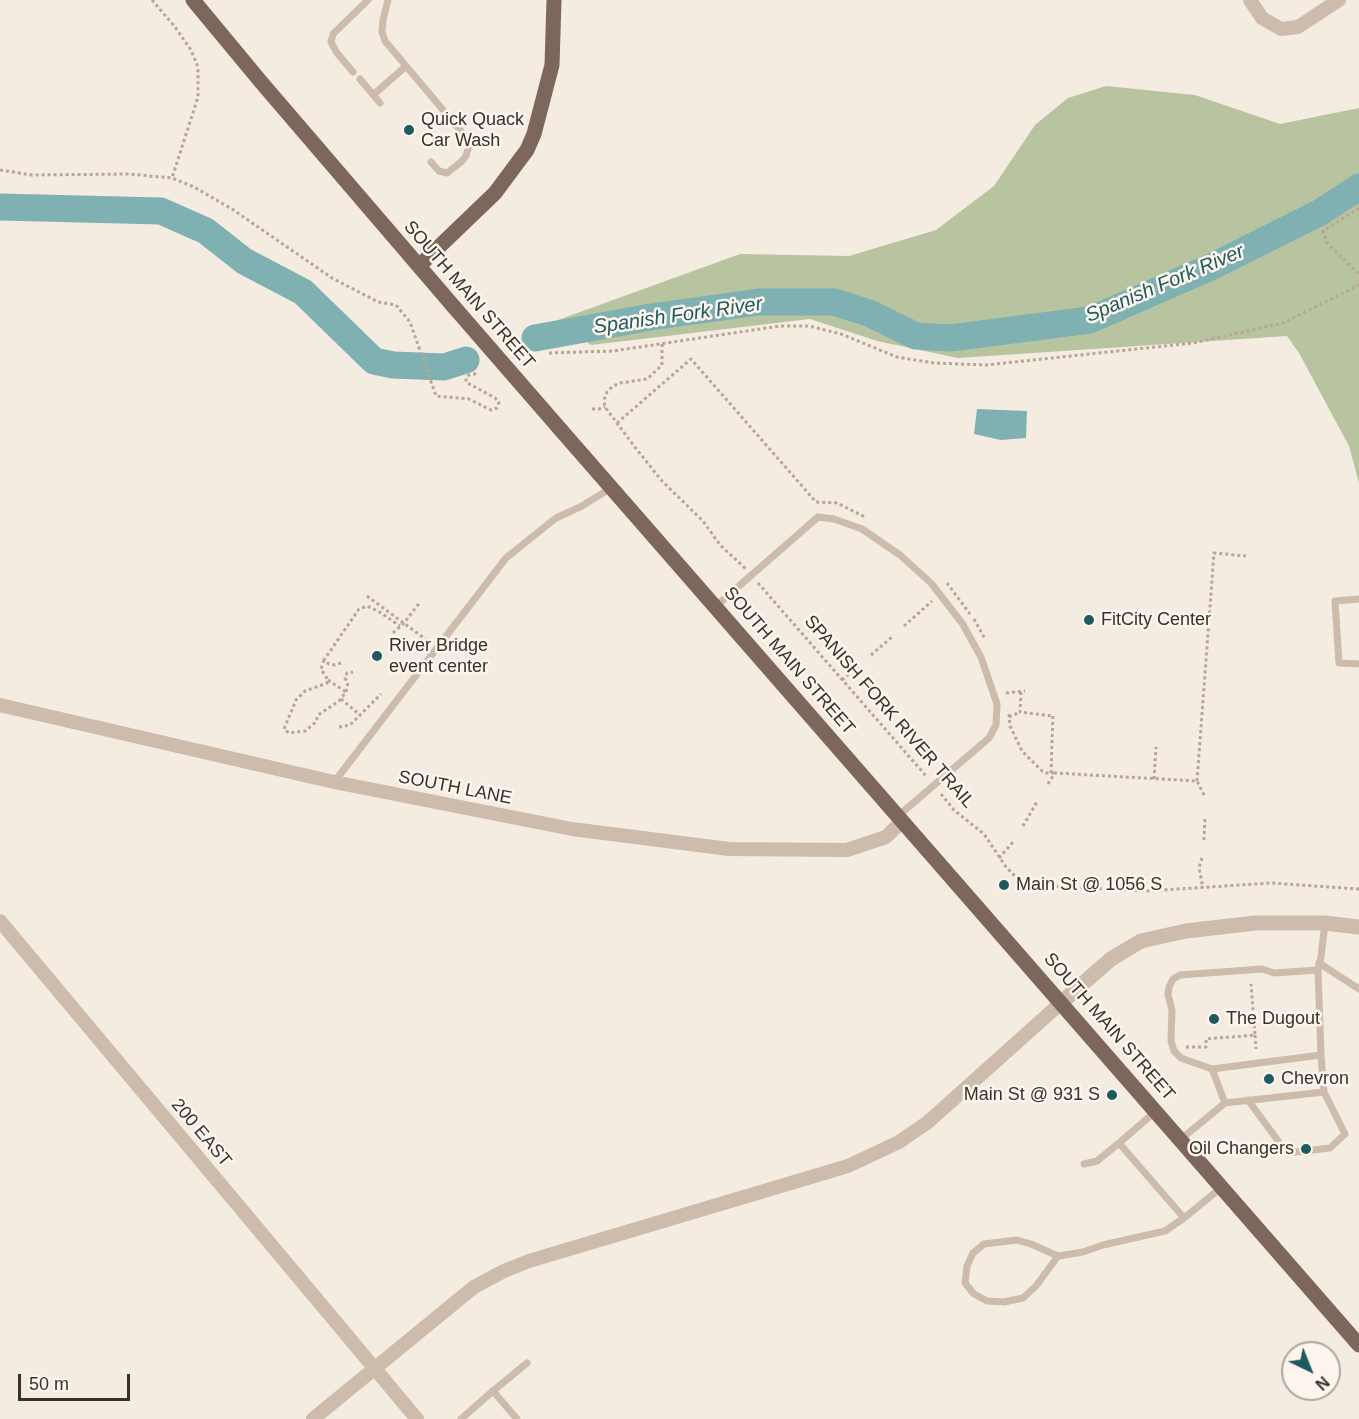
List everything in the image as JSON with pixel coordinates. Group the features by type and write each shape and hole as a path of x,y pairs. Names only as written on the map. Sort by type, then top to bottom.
{"main road":[{"name":"SOUTH MAIN STREET","path":"193,0 611,488 1357,1340"},
{"path":"419,266 495,193 527,150 534,134 552,65 554,0"}],"street":[{"path":"1250,0 1262,18 1281,29 1298,27 1340,0"},
{"name":"SOUTH LANE","path":"0,705 334,782 572,829 729,849 847,850 886,837 900,818"},
{"name":"200 EAST","path":"0,921 417,1419"},
{"path":"313,1419 474,1287 504,1271 529,1261 848,1166 899,1142 928,1122 1111,959 1141,941 1186,931 1255,923 1325,923 1359,927"}],"lane":[{"path":"353,72 331,42 333,34 368,0"},
{"path":"388,0 382,32 385,41 470,142 466,156 447,173 439,171 431,162"},
{"path":"373,95 405,67"},
{"path":"360,80 380,103"},
{"path":"334,782 506,558 556,518 582,506 611,488"},
{"path":"715,607 818,517 834,519 862,529 900,555 931,583 962,623 981,657 997,704 996,725 989,738 933,785 900,818"},
{"path":"1359,599 1335,601 1339,663 1359,664"},
{"path":"1248,1100 1287,1153 1330,1148 1346,1134 1324,1092 1318,966 1325,923"},
{"path":"1321,1055 1212,1069 1181,1058 1174,1051 1171,1041 1172,1010 1168,995 1169,987 1180,975 1262,969 1274,973 1318,966 1359,989"},
{"path":"1212,1069 1225,1103"},
{"path":"1181,1139 1225,1103 1324,1092"},
{"path":"1084,1164 1097,1161 1156,1111"},
{"path":"1119,1143 1184,1218"},
{"path":"1058,1256 1036,1286 1023,1298 1004,1302 987,1301 974,1294 966,1283 967,1266 973,1253 984,1244 1017,1240 1058,1256 1083,1252 1165,1231 1222,1187"},
{"path":"461,1419 527,1363"},
{"path":"493,1391 518,1419"}],"path":[{"path":"152,0 191,50 198,67 198,97 172,178"},
{"path":"0,170 32,175 129,174 172,178 194,187 232,209 332,278 378,302 396,306 410,322 436,396 469,399 491,410 497,408 499,402 495,398 466,382 469,375 479,373"},
{"path":"1359,208 1323,231 1328,244 1359,273"},
{"path":"549,353 613,351 780,326 809,326 841,334 897,357 934,363 986,366 1193,343 1283,323 1359,285"},
{"path":"592,409 605,406 604,400 607,392 613,386 647,379 662,365 662,344"},
{"name":"SPANISH FORK RIVER TRAIL","path":"605,406 658,476 703,521 720,545 751,575 954,810 984,834 992,843 999,858 1020,881 1030,885 1147,891 1271,883 1359,889"},
{"path":"1205,797 1197,781 1214,553 1246,556"},
{"path":"367,596 429,640 422,649"},
{"path":"904,626 932,601"},
{"path":"393,633 420,602"},
{"path":"346,692 328,680 321,669 324,660 359,609 367,606 378,610 400,626"},
{"path":"871,655 892,637"},
{"path":"324,660 329,664 340,663"},
{"path":"843,680 859,665"},
{"path":"328,680 327,683 305,691 296,700 284,729 289,733 306,731 316,722 318,715 341,699 346,692 347,673 353,672"},
{"path":"1006,693 1023,692 1020,712"},
{"path":"339,727 350,725 381,694"},
{"path":"341,699 360,716"},
{"path":"1009,717 1020,712 1053,715 1051,773"},
{"path":"1154,779 1156,747"},
{"path":"1048,784 1055,772 1197,781"},
{"path":"1023,826 1038,801"},
{"path":"1204,840 1205,816"},
{"path":"999,858 1014,841"},
{"path":"1202,858 1200,868 1203,888"},
{"path":"1251,984 1256,1049"},
{"path":"1181,1045 1183,1047 1206,1047 1206,1039 1255,1035"}],"green space":[{"path":"1106,86 1195,95 1280,124 1359,108 1359,483 1349,446 1299,353 1287,336 958,358 877,341 810,319 591,345 558,320 740,254 849,256 936,230 994,186 1035,125 1068,98"}],"water":[{"path":"977,409 1027,411 1026,438 1001,440 974,434"}],"waterway":[{"name":"Spanish Fork River","path":"535,338 651,317 759,302 834,302 869,313 916,336 950,338 1090,320 1213,266 1319,213 1359,187"},
{"name":"Spanish Fork River","path":"0,207 161,211 206,231 244,261 303,292 374,361 393,365 444,367 466,360"}],"place":[{"name":"Quick Quack Car Wash","path":"409,130"},
{"name":"FitCity Center","path":"1089,620"},
{"name":"River Bridge event center","path":"377,656"},
{"name":"Main St @ 1056 S","path":"1004,885"},
{"name":"The Dugout","path":"1214,1019"},
{"name":"Chevron","path":"1269,1079"},
{"name":"Main St @ 931 S","path":"1112,1095"},
{"name":"Oil Changers","path":"1306,1149"}]}
